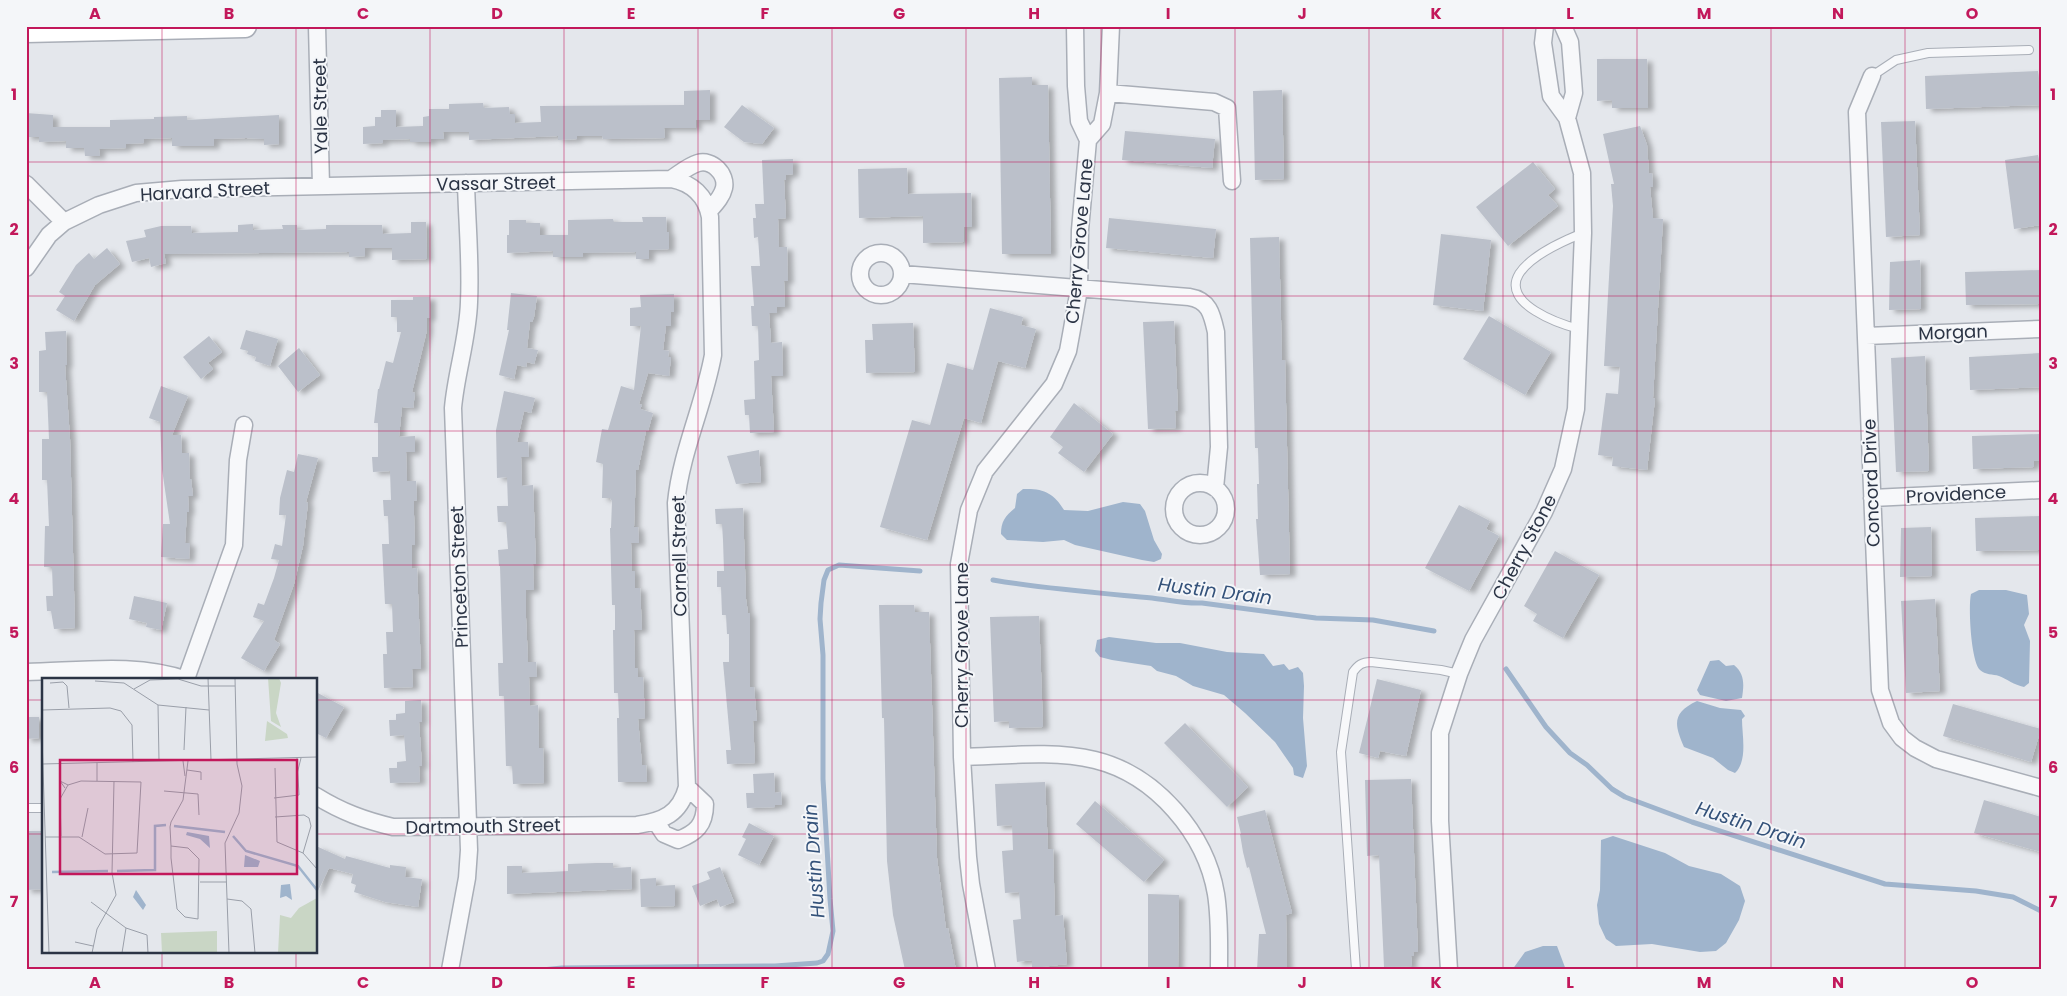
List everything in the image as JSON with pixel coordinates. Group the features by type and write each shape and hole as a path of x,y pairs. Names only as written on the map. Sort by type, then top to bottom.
{"main road":[{"path":"26,31 245,26"}],"street":[{"name":"Yale Street","path":"317,26 321,186"},
{"name":"Cherry Grove Lane","path":"988,970 971,884 962,757 958,592 962,542 969,510 985,470 1054,384 1068,351 1079,289 1080,230 1088,140 1079,121 1076,86 1075,26"},
{"name":"Cherry Grove Lane","path":"1088,140 1102,124 1108,94 1111,26"},
{"name":"Cherry Stone","path":"1449,970 1440,821 1440,733 1459,674 1473,640 1544,512 1563,469 1576,409 1583,233 1582,173 1567,118 1551,96 1543,43 1545,26"},
{"path":"1563,26 1570,42 1574,93 1567,118"},
{"name":"Concord Drive","path":"1872,76 1857,112 1880,690 1890,723 1902,738 1914,748 1936,759 2041,788"},
{"path":"1108,94 1214,102 1227,108 1232,181"},
{"path":"671,179 697,163 706,162 720,171 724,186 719,200 709,211"},
{"name":"Vassar Street","path":"321,186 671,179 681,181 695,189 700,195"},
{"path":"26,184 64,222"},
{"name":"Princeton Street","path":"450,970 467,878 468,827 453,408 455,381 467,325 469,302 466,184"},
{"name":"Harvard Street","path":"26,268 31,247 64,222 99,205 136,193 182,189 321,186"},
{"name":"Cornell Street","path":"687,787 676,503 682,465 709,375 713,355 709,211 700,195"},
{"path":"902,274 1197,298 1209,308 1216,332 1219,447 1215,488"},
{"name":"Morgan","path":"1866,336 2041,328"},
{"path":"187,678 234,545 238,460 244,425"},
{"name":"Providence","path":"1872,498 2041,490"},
{"path":"26,672 141,669 163,672 184,678"},
{"path":"962,757 1058,756 1096,760 1135,778 1154,791 1177,813 1190,829 1200,846 1210,870 1216,894 1219,922 1219,970"},
{"path":"656,822 664,834 678,840 694,833 701,826 705,816 705,804 687,787"},
{"name":"Dartmouth Street","path":"318,797 335,808 362,820 393,827 637,825 656,822 673,812 684,796 687,787"}],"lane":[{"path":"1872,76 1896,60 1928,53 2029,50"},
{"path":"1579,329 1550,320 1527,305 1517,291 1516,282 1519,274 1528,265 1555,244 1583,233"},
{"path":"1356,970 1341,752 1353,672 1356,666 1363,662 1371,662 1441,670 1459,674"},
{"path":"26,808 42,808"}],"water":[{"path":"1023,489 1036,489 1047,493 1056,499 1064,510 1088,511 1123,502 1140,504 1145,511 1154,540 1162,554 1161,559 1154,562 1142,560 1075,545 1064,540 1043,542 1007,540 1001,534 1002,526 1006,517 1015,508 1017,494"},
{"path":"1979,590 2006,590 2027,595 2029,614 2024,625 2030,641 2029,683 2024,687 1999,676 1984,673 1977,665 1972,646 1970,600 1971,594"},
{"path":"1109,637 1156,643 1180,643 1227,652 1264,654 1273,666 1284,664 1289,670 1298,667 1303,673 1304,686 1303,718 1307,766 1303,778 1294,775 1293,768 1275,742 1224,695 1193,686 1176,676 1157,671 1151,666 1100,657 1095,651 1097,640"},
{"path":"1719,660 1726,666 1734,665 1738,668 1742,676 1742,698 1726,701 1700,695 1697,690 1710,661"},
{"path":"1697,701 1720,708 1741,710 1745,716 1742,719 1742,762 1735,773 1713,758 1684,747 1678,732 1677,720 1683,710"},
{"path":"1613,836 1665,853 1689,866 1721,874 1740,886 1745,901 1739,920 1726,943 1716,951 1700,952 1652,944 1616,946 1606,939 1599,924 1597,905 1600,890 1601,840"},
{"path":"1543,946 1557,946 1566,970 1512,970 1525,952"}],"building":[{"path":"1597,59 1647,59 1648,108 1612,108 1612,100 1597,101"},
{"path":"2038,71 2040,105 1926,109 1925,76"},
{"path":"1032,77 1032,85 1048,85 1051,254 1002,254 999,78"},
{"path":"710,90 710,120 696,120 696,128 664,128 665,138 603,139 602,136 577,136 577,139 558,140 558,136 469,140 469,132 443,132 444,139 431,139 431,142 410,142 410,139 383,140 383,143 363,144 363,127 375,126 375,117 381,117 381,110 396,110 396,127 423,126 423,117 429,116 429,109 449,109 449,104 483,103 484,108 509,107 510,114 515,114 515,123 541,122 540,106 684,105 684,91"},
{"path":"1282,90 1284,179 1255,180 1253,91"},
{"path":"742,105 774,128 762,144 744,142 724,127"},
{"path":"26,113 53,115 53,127 110,127 110,120 154,119 154,117 187,116 187,120 279,115 279,144 264,145 264,139 246,138 214,139 214,146 172,146 172,138 144,139 144,143 126,144 126,148 99,149 100,156 85,156 84,148 66,148 66,141 39,142 39,137 26,137"},
{"path":"1915,121 1920,235 1886,237 1881,122"},
{"path":"1640,126 1647,145 1649,174 1652,173 1653,187 1650,187 1653,218 1663,219 1653,398 1655,399 1647,470 1612,466 1613,457 1598,455 1606,393 1618,394 1620,367 1604,366 1613,206 1611,184 1614,184 1603,134"},
{"path":"1125,131 1215,139 1212,168 1122,160"},
{"path":"2038,155 2041,171 2041,225 2014,229 2005,160"},
{"path":"793,159 793,174 786,175 786,180 784,180 786,218 778,219 779,247 787,247 788,281 784,281 785,307 777,307 777,313 769,313 771,343 782,342 783,376 771,376 774,432 750,433 749,415 745,415 744,400 755,399 754,361 759,360 758,326 752,326 751,306 754,306 751,266 760,266 758,237 754,238 753,218 756,218 755,204 764,204 762,160"},
{"path":"1533,162 1555,189 1548,195 1558,206 1508,246 1476,207"},
{"path":"907,168 908,194 971,193 972,227 964,227 964,242 923,243 923,216 859,218 858,169"},
{"path":"642,217 666,217 667,232 669,232 669,249 649,250 649,259 636,259 636,252 583,253 583,257 553,257 553,251 507,253 509,220 526,220 526,223 540,223 540,235 568,235 568,220 613,219 614,222 643,222"},
{"path":"1109,218 1216,229 1213,258 1106,248"},
{"path":"411,222 426,222 427,259 392,260 392,248 365,248 365,256 349,257 349,252 164,254 166,263 151,267 149,258 132,262 126,241 146,237 144,230 161,226 191,226 192,233 238,232 238,225 253,224 253,230 283,229 282,225 297,225 297,230 326,229 326,225 382,225 383,234 411,233"},
{"path":"1441,234 1491,240 1483,311 1433,305"},
{"path":"1279,237 1282,360 1285,360 1290,574 1260,575 1256,519 1258,519 1257,484 1259,484 1258,448 1255,448 1250,238"},
{"path":"107,248 120,264 95,285 74,321 56,310 65,296 59,292 76,265 89,253 94,259"},
{"path":"1920,260 1921,309 1889,310 1890,262"},
{"path":"2041,270 2041,304 1966,305 1965,272"},
{"path":"511,293 537,296 534,317 532,322 530,322 527,348 538,350 534,364 527,362 526,367 517,365 514,379 499,375 509,330 507,330"},
{"path":"674,294 674,312 671,312 671,326 666,326 663,350 669,351 668,357 671,357 669,376 648,373 639,404 642,405 640,409 653,413 648,431 646,431 638,470 636,470 634,527 638,527 639,543 631,543 632,571 635,571 635,588 640,588 642,630 634,630 635,668 638,668 638,677 643,677 645,718 638,719 642,765 646,765 647,782 618,782 617,718 619,718 618,693 614,693 613,630 615,630 615,605 612,605 610,528 612,501 610,498 602,498 603,464 596,462 602,429 608,430 621,386 634,390 641,326 630,326 630,308 641,307 640,295"},
{"path":"413,297 430,297 430,318 427,318 427,330 412,392 415,393 413,408 402,407 399,437 415,436 415,452 406,452 407,481 416,481 417,500 414,501 415,545 412,545 412,569 417,568 421,669 412,669 413,687 384,688 383,654 387,654 386,632 393,632 392,604 385,604 382,544 389,544 388,516 384,516 383,500 391,500 390,471 373,472 372,457 378,457 378,423 374,423 378,389 386,361 393,363 401,332 397,332 397,317 391,317 391,300 413,300"},
{"path":"990,308 1023,317 1021,325 1036,329 1025,368 998,361 981,423 964,418 927,540 880,527 912,420 930,425 947,363 973,370"},
{"path":"1489,316 1551,352 1525,395 1463,359"},
{"path":"1174,321 1178,411 1175,411 1176,428 1148,429 1143,322"},
{"path":"913,323 915,372 866,373 865,340 873,340 872,324"},
{"path":"246,330 278,339 270,366 255,361 256,357 247,354 248,351 240,349"},
{"path":"66,331 67,365 65,365 70,439 75,628 54,629 51,611 47,611 46,596 53,596 52,567 44,567 45,526 49,526 47,480 42,480 42,439 49,439 47,392 39,392 39,351 46,350 45,332"},
{"path":"209,336 222,352 208,363 213,369 201,379 183,357"},
{"path":"299,348 320,375 298,392 278,366"},
{"path":"2041,353 2041,387 1970,390 1969,357"},
{"path":"1925,356 1929,471 1896,472 1891,358"},
{"path":"161,386 188,396 172,435 181,435 182,453 189,453 193,496 188,496 189,512 187,512 185,543 190,543 189,559 161,557 163,524 170,524 162,469 160,422 149,418"},
{"path":"504,391 535,398 531,413 524,411 517,442 528,442 529,457 521,457 522,486 533,485 536,564 533,564 534,590 526,590 526,618 528,662 536,662 537,677 529,677 530,706 538,705 539,748 543,748 544,783 513,784 512,766 506,766 504,696 499,696 498,663 503,663 498,550 508,549 506,522 498,522 497,506 508,506 507,477 497,478 496,430"},
{"path":"1074,403 1113,434 1084,472 1058,453 1063,447 1050,437"},
{"path":"2041,434 2041,461 2034,461 2034,467 1973,469 1972,436"},
{"path":"759,450 761,482 736,484 727,456"},
{"path":"298,454 318,458 306,502 308,503 303,546 294,584 274,640 280,644 264,671 241,658 264,621 253,617 258,603 264,605 279,560 271,559 275,544 282,546 286,515 279,515 280,498 287,470 294,472"},
{"path":"1459,505 1490,521 1486,529 1499,536 1469,591 1425,568"},
{"path":"743,508 746,599 748,613 750,613 750,687 754,687 757,721 753,721 755,763 727,764 726,750 731,750 723,662 729,662 729,634 727,634 726,615 722,615 721,587 717,587 717,571 724,571 722,524 716,524 715,509"},
{"path":"2041,516 2041,550 1976,551 1975,518"},
{"path":"1931,527 1932,576 1900,577 1901,528"},
{"path":"1555,551 1599,575 1563,638 1533,621 1537,614 1524,606"},
{"path":"134,596 167,603 161,630 146,627 147,623 129,619"},
{"path":"1935,599 1940,691 1906,693 1901,601"},
{"path":"879,605 914,605 915,612 929,612 937,858 946,929 948,928 956,970 905,970 893,915 887,861"},
{"path":"1039,616 1043,727 1009,728 1009,721 994,722 990,617"},
{"path":"1377,679 1421,690 1406,756 1380,751 1378,758 1359,753"},
{"path":"318,693 344,707 326,738 318,734"},
{"path":"421,700 422,722 419,722 422,766 419,766 420,782 390,783 389,768 397,768 397,762 406,761 404,735 390,736 389,720 396,720 396,714 405,713 405,701"},
{"path":"1953,704 2041,729 2031,762 1943,736"},
{"path":"26,717 39,717 39,738 26,739"},
{"path":"1185,723 1248,787 1227,807 1164,743"},
{"path":"774,773 775,793 781,792 782,805 747,808 746,793 754,793 753,774"},
{"path":"1411,779 1418,952 1413,952 1414,956 1411,956 1412,966 1384,967 1379,855 1367,856 1365,780"},
{"path":"1045,782 1048,849 1053,849 1055,916 1063,915 1067,964 1032,968 1032,960 1017,962 1013,920 1021,919 1019,892 1005,893 1002,851 1013,850 1012,825 997,826 995,784"},
{"path":"1984,800 2041,817 2041,852 1974,833"},
{"path":"1095,801 1164,860 1144,882 1076,824"},
{"path":"1265,810 1292,913 1286,915 1287,970 1257,970 1259,934 1266,934 1249,867 1247,868 1243,852 1237,817"},
{"path":"749,823 774,836 759,865 738,855 746,839 742,837"},
{"path":"26,831 42,831 42,889 26,890"},
{"path":"318,847 345,859 346,856 390,868 390,865 406,867 405,877 422,879 418,907 385,902 354,892 356,885 351,883 353,874 329,868 318,891"},
{"path":"613,863 613,868 631,867 632,889 507,894 507,866 522,866 522,873 568,871 568,864"},
{"path":"720,867 734,902 720,907 717,899 700,906 692,886 710,879 707,872"},
{"path":"656,878 656,886 675,885 675,906 641,907 640,879"},
{"path":"1148,894 1179,895 1178,970 1148,970"}],"waterway":[{"name":"Hustin Drain","path":"542,970 562,968 775,966 823,961 828,954 833,931 823,779 823,655 820,619 824,580 828,570 839,565 920,571"},
{"name":"Hustin Drain","path":"993,580 1202,603 1316,618 1373,620 1434,631"},
{"name":"Hustin Drain","path":"1506,669 1546,727 1570,753 1587,765 1612,789 1625,797 1692,822 1885,884 1976,891 2013,897 2041,911"}]}
